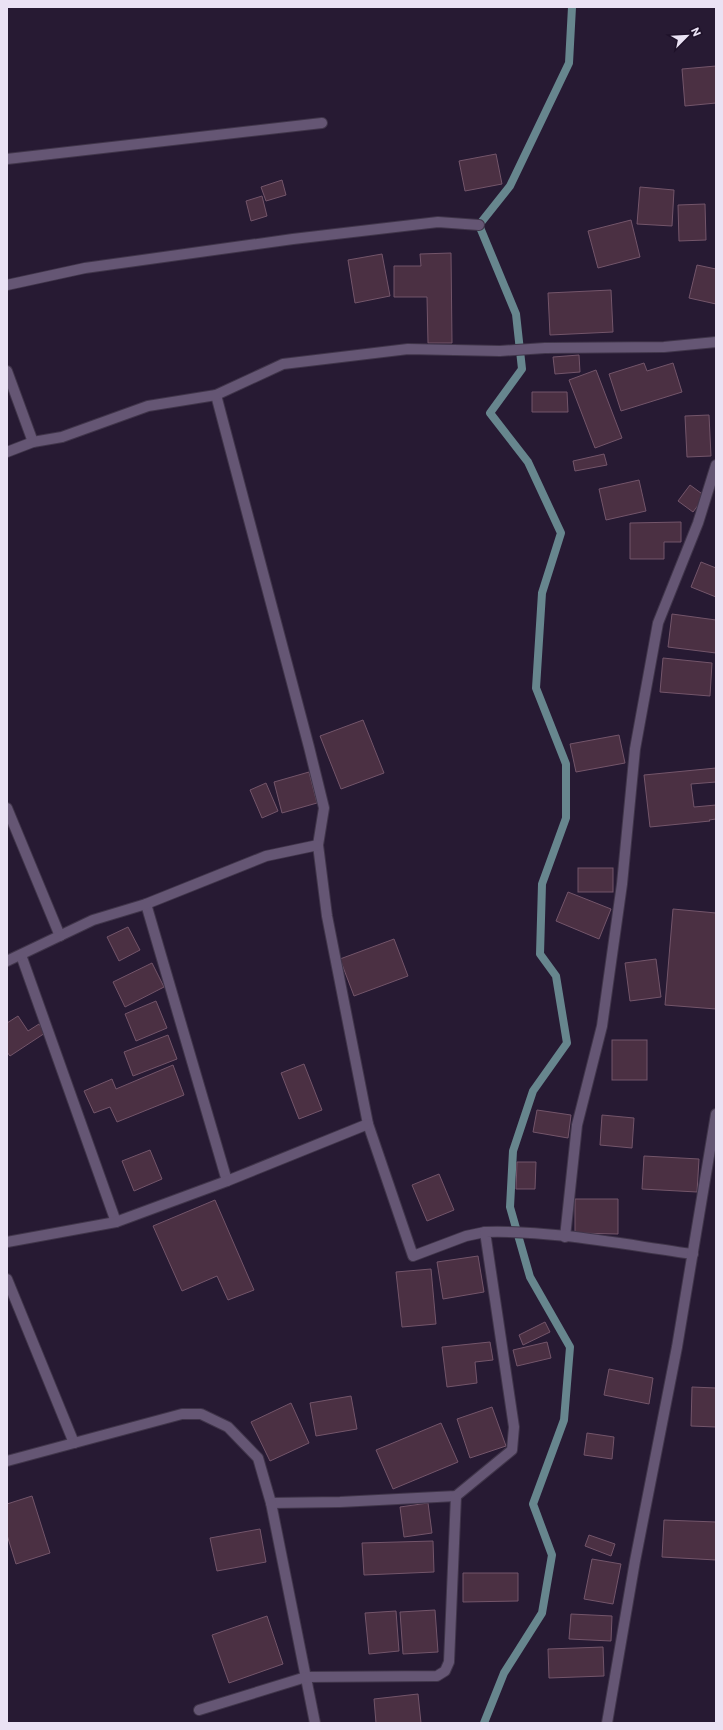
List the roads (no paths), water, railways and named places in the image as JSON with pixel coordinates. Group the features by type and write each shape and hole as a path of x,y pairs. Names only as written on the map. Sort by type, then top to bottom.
{"street":[{"path":"7,159 322,123"},
{"path":"7,285 85,268 292,239 438,222 479,225"},
{"path":"7,452 33,442 62,437 148,406 216,395 283,364 408,349 500,351 545,348 664,346 716,342"},
{"path":"7,371 33,442"},
{"path":"216,395 324,808 318,845 327,916 368,1124 413,1256 466,1236 497,1231 565,1237 692,1254"},
{"path":"565,1237 577,1125 602,1026 622,884 635,749 658,623 698,523 716,465"},
{"path":"7,808 60,936"},
{"path":"7,960 21,955 93,920 146,904 266,856 318,845"},
{"path":"146,904 227,1181"},
{"path":"21,955 116,1222"},
{"path":"607,1723 635,1561 677,1347 716,1114"},
{"path":"7,1242 116,1222 227,1181 368,1124"},
{"path":"271,1503 340,1502 456,1496 512,1450 514,1427 486,1232"},
{"path":"7,1279 74,1443"},
{"path":"7,1461 182,1414 201,1414 228,1427 258,1458 271,1503 315,1723"},
{"path":"199,1710 306,1677 437,1676 445,1671 449,1662 456,1496"}],"waterway":[{"path":"484,1723 504,1673 542,1613 552,1555 533,1504 564,1420 570,1347 530,1277 510,1207 513,1151 533,1091 567,1043 556,976 540,954 542,884 566,818 566,764 536,688 542,593 561,533 528,462 490,413 522,369 516,314 479,225 510,186 569,63 572,7"}]}
